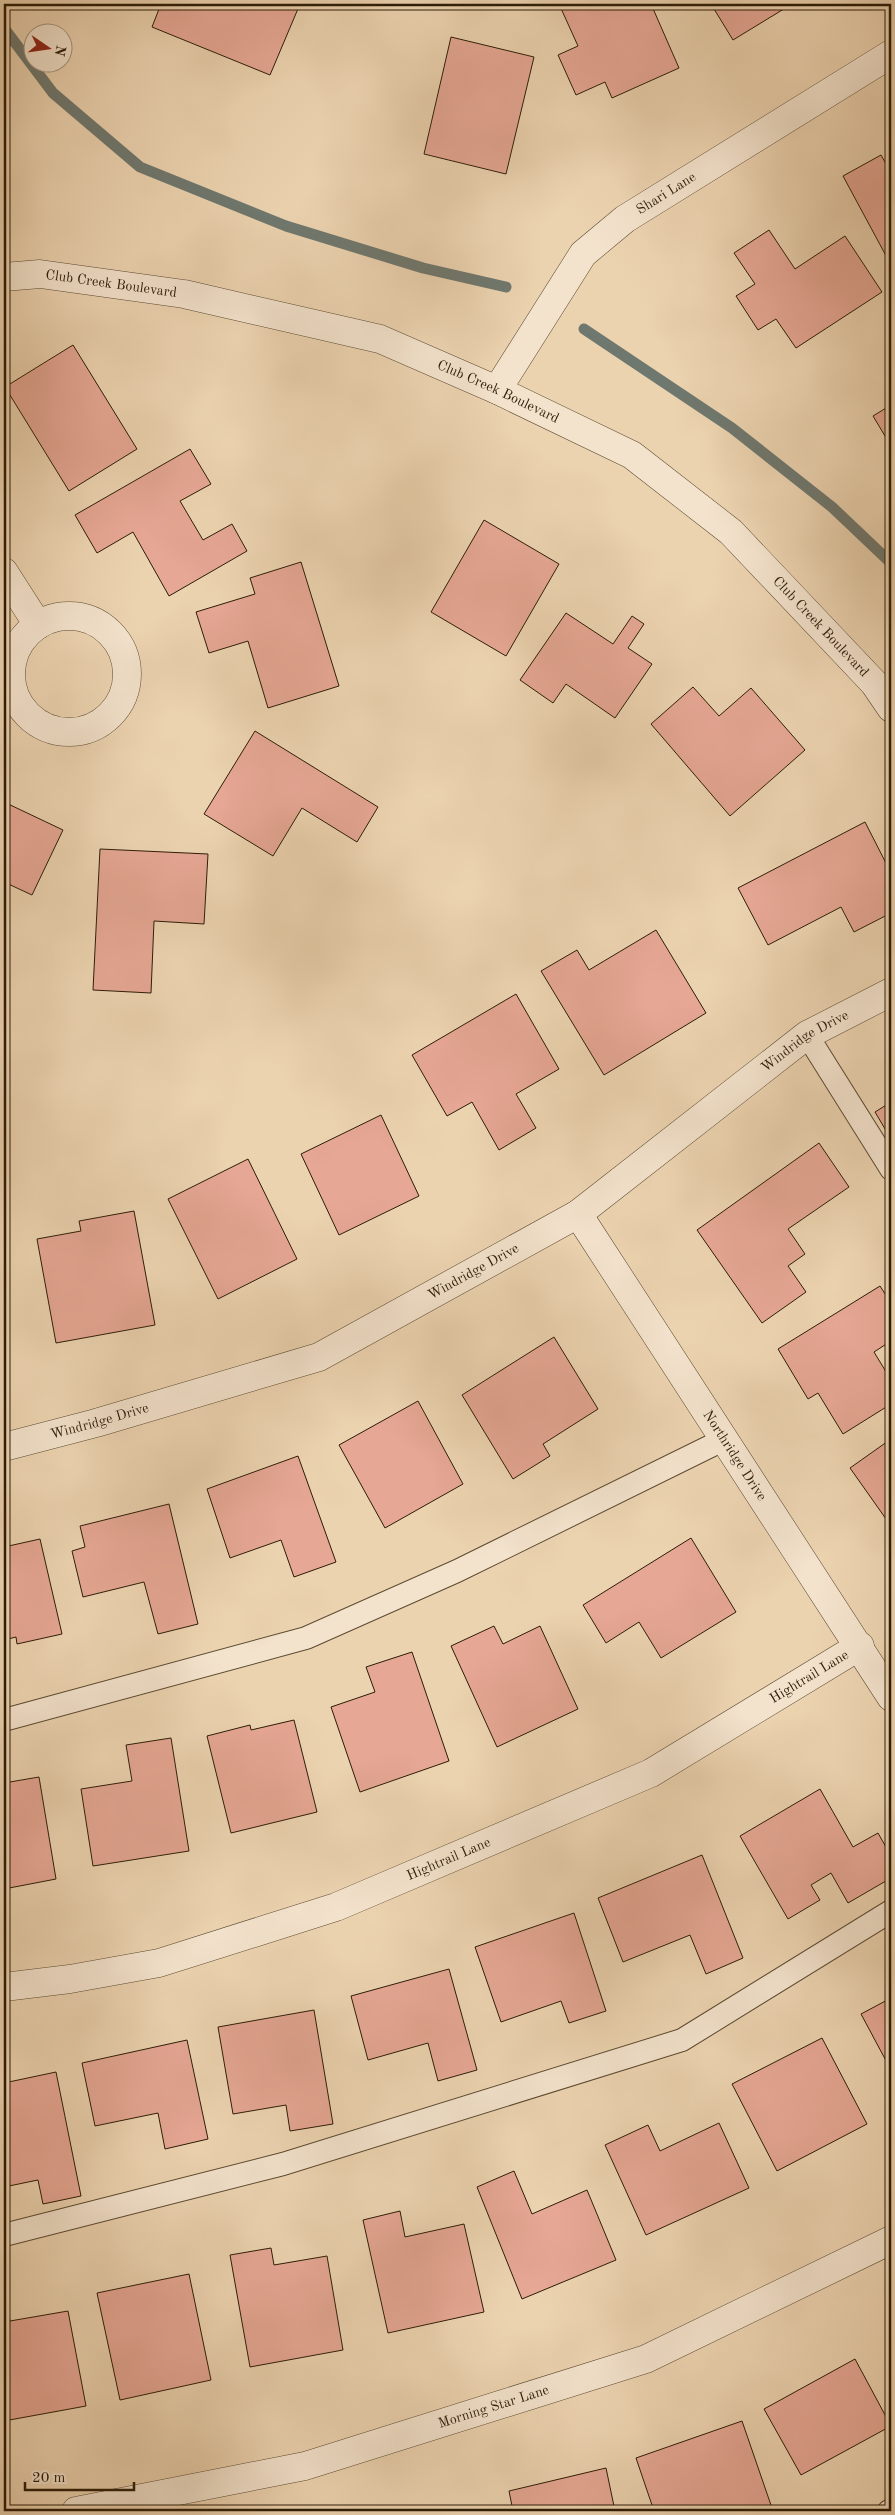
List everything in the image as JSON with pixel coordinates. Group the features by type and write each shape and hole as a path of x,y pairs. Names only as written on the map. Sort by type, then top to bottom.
{"street":[{"name":"Shari Lane","path":"498,390 583,254 625,218 891,54"},
{"name":"Club Creek Boulevard","path":"4,278 40,274 203,298 380,339 498,390 632,454 732,532 874,682 891,708"},
{"path":"4,572 38,625"},
{"path":"74,616 93,620 108,631 120,646 126,664 127,683 121,701 109,716 93,727 74,732 56,731 38,723 24,710 14,693 12,674 15,655 24,638 38,625 55,618 74,616"},
{"name":"Windridge Drive","path":"4,1447 96,1423 319,1357 578,1214 807,1035 891,992"},
{"name":"Northridge Drive","path":"578,1214 860,1646 891,1697"},
{"name":"Hightrail Lane","path":"4,1987 70,1979 159,1963 336,1907 651,1773 860,1646"},
{"name":"Morning Star Lane","path":"76,2511 305,2466 646,2359 891,2240"}],"lane":[{"path":"807,1035 891,1169"},
{"path":"4,1720 306,1638 457,1571 725,1439"},
{"path":"4,2235 283,2164 682,2040 891,1911"}],"building":[{"path":"161,4 300,4 270,75 152,27"},
{"path":"559,4 651,4 679,68 612,98 605,82 576,95 558,55 578,46"},
{"path":"711,4 792,4 733,40"},
{"path":"451,37 534,57 506,174 424,154"},
{"path":"881,155 891,173 891,265 843,176"},
{"path":"769,230 795,269 845,236 882,292 796,348 776,319 758,330 736,296 755,284 734,253"},
{"path":"73,345 137,449 69,491 5,387"},
{"path":"891,405 891,446 873,416"},
{"path":"190,449 211,484 180,501 203,540 232,524 247,551 169,596 133,532 97,553 75,515"},
{"path":"484,520 559,564 506,656 431,612"},
{"path":"301,562 339,686 268,708 248,641 209,653 196,612 255,594 250,578"},
{"path":"566,613 613,644 632,616 644,624 628,648 652,664 615,718 566,684 553,703 520,680"},
{"path":"693,687 719,716 751,688 805,750 730,816 651,724"},
{"path":"255,731 378,807 357,842 302,808 273,856 204,814"},
{"path":"4,802 63,830 32,895 4,882"},
{"path":"865,822 891,873 891,913 854,932 841,907 768,945 738,888"},
{"path":"100,849 208,854 204,924 154,921 151,993 93,990"},
{"path":"656,930 706,1013 604,1075 541,971 577,950 589,970"},
{"path":"516,994 559,1069 516,1094 536,1128 499,1150 472,1102 447,1116 412,1055"},
{"path":"891,1102 891,1139 875,1112"},
{"path":"381,1115 419,1196 339,1235 301,1154"},
{"path":"819,1143 849,1187 788,1229 805,1254 788,1266 806,1292 762,1323 697,1230"},
{"path":"248,1159 297,1259 218,1299 168,1199"},
{"path":"134,1211 155,1325 56,1343 37,1239 81,1231 79,1221"},
{"path":"880,1286 891,1303 891,1341 874,1352 891,1380 891,1404 843,1434 818,1393 808,1399 778,1349"},
{"path":"554,1337 598,1409 543,1444 550,1456 513,1479 462,1395"},
{"path":"418,1401 463,1484 385,1528 339,1445"},
{"path":"891,1439 891,1526 850,1468"},
{"path":"298,1456 336,1562 294,1577 281,1540 230,1558 207,1489"},
{"path":"169,1504 198,1624 158,1634 144,1582 83,1597 72,1551 85,1547 80,1526"},
{"path":"691,1538 736,1612 661,1658 639,1622 606,1643 583,1605"},
{"path":"40,1539 62,1634 17,1644 16,1637 4,1640 4,1547"},
{"path":"494,1626 503,1644 540,1626 578,1709 497,1747 451,1646"},
{"path":"412,1652 449,1761 360,1792 331,1707 375,1692 366,1667"},
{"path":"294,1720 317,1812 231,1833 207,1736 250,1725 251,1730"},
{"path":"171,1738 189,1851 93,1866 81,1789 132,1781 126,1745"},
{"path":"39,1777 56,1879 4,1889 4,1783"},
{"path":"820,1789 853,1847 878,1833 891,1856 891,1878 848,1903 831,1873 811,1885 820,1900 788,1919 740,1836"},
{"path":"702,1855 743,1958 706,1974 690,1935 623,1962 598,1898"},
{"path":"574,1913 606,2011 569,2023 561,2001 501,2022 475,1947"},
{"path":"449,1969 477,2070 438,2081 428,2043 368,2060 351,1996"},
{"path":"891,1998 891,2070 861,2014"},
{"path":"314,2010 333,2124 290,2131 286,2105 233,2114 218,2027"},
{"path":"822,2038 867,2124 777,2171 732,2084"},
{"path":"187,2040 208,2139 165,2149 158,2113 95,2126 82,2063"},
{"path":"56,2072 81,2196 43,2204 38,2180 4,2187 4,2083"},
{"path":"719,2123 749,2188 646,2235 605,2145 648,2125 660,2151"},
{"path":"514,2171 532,2214 587,2190 616,2260 522,2299 477,2187"},
{"path":"400,2211 405,2237 464,2224 484,2312 388,2333 363,2220"},
{"path":"271,2248 274,2265 327,2256 343,2350 250,2367 230,2255"},
{"path":"189,2274 211,2380 120,2400 97,2293"},
{"path":"4,2304 7,2304 10,2321 68,2311 86,2406 4,2421"},
{"path":"855,2359 891,2426 801,2475 764,2409"},
{"path":"742,2421 773,2511 654,2511 636,2458"},
{"path":"606,2468 615,2511 513,2511 509,2491"}],"waterway":[{"path":"4,28 53,93 140,167 286,226 423,268 506,287"},
{"path":"584,329 732,428 832,507 891,563"}]}
